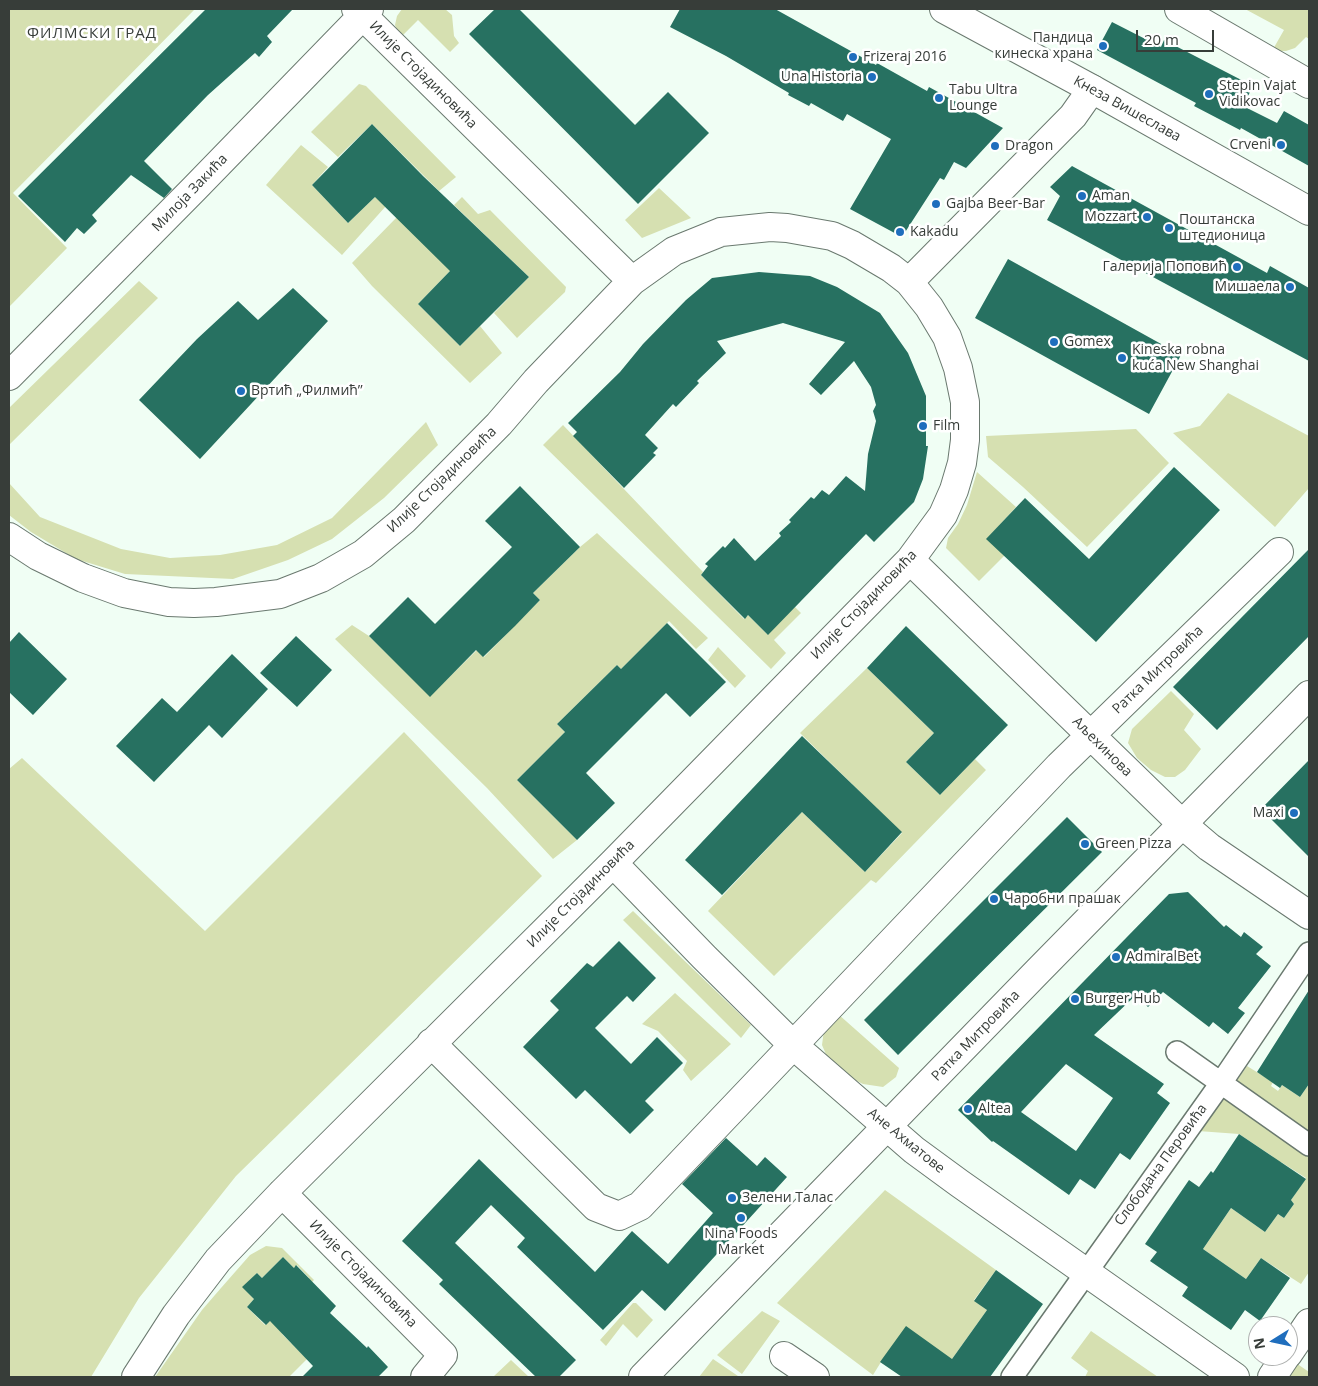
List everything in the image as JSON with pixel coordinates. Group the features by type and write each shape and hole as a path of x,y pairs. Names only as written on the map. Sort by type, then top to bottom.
{"street":[{"name":"Кнеза Вишеслава","path":"944,9 1092,89 1309,211"},
{"path":"1178,9 1309,84"},
{"name":"Илије Стојадиновића","path":"363,11 632,281"},
{"name":"Милоја Закића","path":"9,376 363,11"},
{"path":"909,282 1073,116 1092,89"},
{"name":"Илије Стојадиновића","path":"9,537 38,556 83,578 124,593 169,602 216,602 280,594 321,578 363,554 404,520 499,424 536,381 632,281 674,251 721,232 770,227 787,228 832,236 871,254 909,282 929,307 947,336 958,368 965,402 965,440 962,463 954,490 943,515 910,560 613,862 282,1193 218,1260 176,1315 136,1377"},
{"name":"Ратка Митровића","path":"431,1043 596,1207 619,1216 640,1206 1059,766 1279,552"},
{"name":"Аљехинова","path":"910,560 1182,824 1209,847 1309,915"},
{"name":"Ратка Митровића","path":"643,1377 1309,695"},
{"name":"Ане Ахматове","path":"613,862 704,958 793,1046 914,1150 1234,1377"},
{"name":"Слободана Перовића","path":"1012,1377 1221,1083 1309,953"},
{"path":"1177,1052 1309,1145"},
{"name":"Илије Стојадиновића","path":"282,1193 443,1355 425,1377"},
{"path":"1298,1339 1309,1323"},
{"path":"784,1356 815,1377"},
{"path":"1272,1377 1280,1366"}],"green space":[{"path":"9,9 195,9 13,193 67,248 9,307"},
{"path":"402,9 445,9 452,15 454,36 459,43 450,52 418,20 403,35 398,32 395,25 397,16"},
{"path":"1245,9 1309,9 1309,39 1306,37 1295,48 1286,51 1272,51 1284,30"},
{"path":"359,84 366,86 456,177 439,191 372,124 338,157 311,132"},
{"path":"301,145 328,167 312,185 348,223 376,196 386,206 342,255 266,185"},
{"path":"659,188 691,218 642,238 625,220"},
{"path":"462,197 478,214 490,210 566,287 565,292 517,338 494,313 529,277 454,205"},
{"path":"397,217 451,270 418,304 460,346 480,326 502,353 470,383 372,286 352,263"},
{"path":"139,281 158,298 9,445 9,408"},
{"path":"1228,393 1309,436 1309,488 1275,527 1173,433 1200,426"},
{"path":"426,422 438,445 384,498 332,539 288,560 233,579 125,574 76,559 31,532 9,515 9,483 40,517 121,549 170,558 220,555 277,545 332,518"},
{"path":"563,425 703,572 701,575 744,619 748,615 767,634 795,607 801,613 774,640 786,653 771,669 543,445"},
{"path":"1136,429 1169,463 1087,547 988,457 986,436"},
{"path":"977,472 1016,507 987,539 1005,555 979,581 946,548 948,538 958,524 967,505"},
{"path":"597,533 708,638 696,649 669,621 621,669 617,665 557,724 565,732 517,780 577,840 553,859 487,788 335,639 352,625 369,636 430,696 477,650 484,657 540,600 533,593"},
{"path":"718,647 746,676 735,688 708,660"},
{"path":"867,668 934,733 906,762 940,795 975,759 986,770 876,883 871,880 774,976 708,911 802,812 865,872 902,833 800,733"},
{"path":"1171,691 1194,714 1184,730 1201,749 1185,770 1175,777 1165,777 1151,770 1137,758 1128,743 1132,729"},
{"path":"404,732 542,876 236,1176 139,1298 91,1377 9,1377 9,769 22,758 205,931"},
{"path":"633,911 751,1025 741,1038 623,920"},
{"path":"675,993 731,1044 691,1081 683,1070 687,1061 658,1031 642,1024"},
{"path":"838,1014 899,1068 896,1077 883,1087 863,1084 841,1073 828,1059 822,1045 824,1030"},
{"path":"1247,1066 1273,1082 1271,1086 1278,1091 1282,1085 1300,1097 1309,1084 1309,1134 1235,1083"},
{"path":"1224,1094 1309,1156 1309,1272 1301,1284 1261,1258 1246,1279 1203,1249 1231,1208 1265,1232 1278,1214 1284,1218 1294,1204 1291,1200 1306,1178 1281,1162 1279,1165 1272,1156 1239,1134 1198,1131"},
{"path":"885,1190 996,1270 974,1300 987,1310 952,1359 881,1362 873,1375 777,1303"},
{"path":"266,1246 282,1248 314,1280 307,1287 304,1283 309,1278 297,1265 294,1268 283,1257 262,1278 257,1273 243,1287 254,1299 247,1307 265,1325 272,1319 283,1335 307,1359 289,1377 155,1377 202,1310 250,1255"},
{"path":"633,1303 636,1303 653,1320 637,1338 623,1324 606,1346 600,1340"},
{"path":"762,1311 780,1321 742,1374 717,1355"},
{"path":"1091,1331 1158,1377 1085,1377 1088,1371 1071,1358"},
{"path":"713,1359 738,1376 740,1377 699,1377"},
{"path":"511,1360 529,1377 493,1377"},
{"path":"1298,1364 1309,1372 1309,1377 1288,1377 1294,1366"}],"building":[{"path":"206,9 293,9 267,36 272,42 259,57 255,53 208,95 144,161 172,189 164,198 131,175 92,215 97,221 84,234 77,228 65,242 18,196"},
{"path":"495,9 519,9 635,125 668,92 709,133 638,204 469,34"},
{"path":"680,9 775,9 876,65 877,63 927,91 929,87 1003,128 966,168 954,162 944,180 940,178 902,237 850,209 891,139 847,114 843,121 811,103 809,106 726,56 670,27"},
{"path":"1112,22 1161,47 1164,40 1253,86 1243,106 1277,123 1284,111 1309,125 1309,166 1241,128 1240,130 1194,106 1196,103 1097,50"},
{"path":"372,124 423,176 529,277 460,346 418,304 450,271 375,197 348,223 312,185"},
{"path":"1072,166 1267,273 1270,266 1309,288 1309,361 1047,220 1060,196 1050,187"},
{"path":"1008,259 1181,355 1149,414 975,318"},
{"path":"759,272 810,276 837,287 880,313 908,353 926,396 926,446 928,446 923,479 914,502 874,542 866,534 768,635 748,615 745,619 701,575 708,566 705,564 734,538 755,561 781,536 779,533 791,522 789,520 811,497 814,499 822,490 829,495 846,476 865,491 868,454 876,421 873,411 876,405 871,387 854,361 821,395 809,384 845,342 783,323 717,341 726,353 697,381 699,383 676,407 673,404 645,435 658,448 653,453 656,455 624,488 573,436 577,432 568,423 620,372 643,344 686,300 712,278"},
{"path":"293,288 328,321 200,459 139,400 197,339 238,301 258,320"},
{"path":"1174,467 1220,510 1096,642 986,539 1025,498 1089,559"},
{"path":"520,486 580,547 533,593 540,600 515,626 483,657 476,650 430,697 369,636 408,597 435,624 512,547 485,521"},
{"path":"1309,549 1309,636 1217,730 1173,687"},
{"path":"667,623 726,682 690,717 666,693 586,773 615,803 577,840 517,780 565,732 557,724 617,665 621,669"},
{"path":"906,626 1008,725 940,795 906,762 934,733 867,668"},
{"path":"19,632 67,679 33,715 9,692 9,643"},
{"path":"296,636 332,670 297,707 260,673"},
{"path":"232,654 268,689 222,738 209,725 154,782 116,746 162,698 177,712"},
{"path":"802,736 902,832 865,872 802,812 722,895 685,860"},
{"path":"1309,760 1309,857 1261,809"},
{"path":"1067,817 1102,852 898,1055 864,1020"},
{"path":"1188,892 1224,927 1226,925 1241,937 1244,932 1263,947 1256,954 1271,966 1238,1008 1245,1013 1228,1034 1213,1022 1209,1027 1163,992 1148,1007 1136,995 1094,1035 1164,1084 1157,1093 1170,1103 1130,1160 1120,1153 1095,1189 1080,1179 1069,1195 992,1142 958,1110 1169,894","holes":["1066,1064 1113,1098 1076,1151 1021,1112"]},
{"path":"619,941 656,978 633,1002 627,996 595,1028 631,1064 657,1037 683,1063 645,1101 654,1110 630,1134 585,1090 576,1099 523,1047 559,1010 550,1001 587,963 593,967"},
{"path":"1309,990 1309,1084 1300,1097 1282,1085 1280,1088 1257,1072"},
{"path":"1239,1134 1306,1179 1291,1200 1294,1204 1284,1218 1278,1214 1265,1232 1231,1208 1203,1249 1246,1279 1261,1258 1290,1278 1263,1316 1253,1316 1245,1310 1231,1330 1182,1296 1188,1287 1150,1261 1157,1252 1145,1244 1189,1180 1199,1187 1211,1171 1213,1173"},
{"path":"726,1138 757,1166 765,1157 787,1177 665,1311 642,1290 603,1330 517,1247 525,1238 491,1205 455,1243 576,1360 559,1377 536,1377 439,1284 443,1280 402,1241 479,1159 595,1272 632,1231 668,1264 713,1213 682,1184"},
{"path":"283,1257 294,1268 296,1265 336,1306 330,1313 367,1348 368,1346 388,1367 378,1377 302,1377 313,1366 270,1321 266,1325 247,1307 254,1299 242,1287 257,1273 262,1278"},
{"path":"996,1270 1043,1304 990,1377 902,1377 880,1362 906,1326 952,1359 987,1310 974,1301"}],"place":[{"name":"Пандица кинеска храна","path":"1103,46"},
{"name":"Frizeraj 2016","path":"853,57"},
{"name":"Una Historia","path":"872,77"},
{"name":"Stepin Vajat Vidikovac","path":"1209,94"},
{"name":"Tabu Ultra Lounge","path":"939,98"},
{"name":"Crveni","path":"1281,145"},
{"name":"Dragon","path":"995,146"},
{"name":"Aman","path":"1082,196"},
{"name":"Gajba Beer-Bar","path":"936,204"},
{"name":"Mozzart","path":"1147,217"},
{"name":"Поштанска штедионица","path":"1169,228"},
{"name":"Kakadu","path":"900,232"},
{"name":"Галерија Поповић","path":"1237,267"},
{"name":"Мишаела","path":"1290,287"},
{"name":"Gomex","path":"1054,342"},
{"name":"Kineska robna kuća New Shanghai","path":"1122,358"},
{"name":"Вртић „Филмић”","path":"241,391"},
{"name":"Film","path":"923,426"},
{"name":"Maxi","path":"1294,813"},
{"name":"Green Pizza","path":"1085,844"},
{"name":"Чаробни прашак","path":"994,899"},
{"name":"AdmiralBet","path":"1116,957"},
{"name":"Burger Hub","path":"1075,999"},
{"name":"Altea","path":"968,1109"},
{"name":"Зелени Талас","path":"732,1198"},
{"name":"Nina Foods Market","path":"741,1218"}],"district":[{"name":"ФИЛМСКИ ГРАД","path":"92,34"}]}
